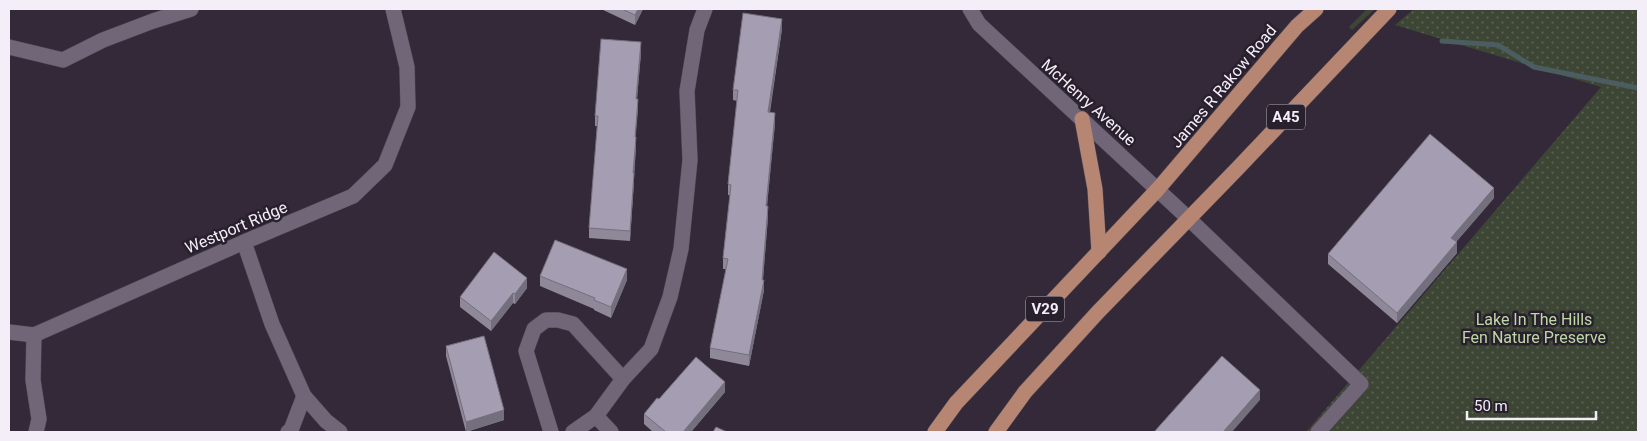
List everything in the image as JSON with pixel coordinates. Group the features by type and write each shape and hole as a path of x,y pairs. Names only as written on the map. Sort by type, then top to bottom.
{"main road":[{"name":"James R Rakow Road","path":"1158,190 1297,26 1316,9"},
{"name":"A45","path":"1188,218 1389,9"},
{"path":"1082,119 1094,189 1099,252"},
{"name":"V29","path":"935,432 956,403 1158,190"},
{"name":"V29","path":"996,432 1026,392 1085,326 1188,218"}],"street":[{"path":"9,47 63,60 103,40 153,20 191,9"},
{"name":"Westport Ridge","path":"34,336 244,242 353,196 385,165 408,107 407,67 393,9"},
{"path":"572,432 596,416 623,379 651,349 670,297 678,258 690,160 687,91 697,30 705,9"},
{"name":"McHenry Avenue","path":"970,9 979,24 1033,76 1188,218 1361,384 1318,432"},
{"path":"244,242 272,324 304,396 326,421 340,432"},
{"path":"551,432 526,351 534,329 546,320 558,320 573,324 623,379"},
{"path":"9,332 34,336 33,380 39,419 36,432"},
{"path":"288,432 304,396"},
{"path":"596,416 611,432"}],"green space":[{"path":"1367,9 1375,9 1352,30 1349,27"},
{"name":"Lake In The Hills Fen Nature Preserve","path":"1414,9 1638,9 1638,432 1306,432 1601,87 1395,25"}],"building":[{"path":"622,9 638,9 635,15"},
{"path":"743,13 782,19 768,112 775,113 766,206 768,206 762,280 764,280 749,355 710,348 728,259 723,258 731,185 728,184 738,90 733,90"},
{"path":"601,39 641,42 636,99 638,99 630,231 589,228 598,116 595,116"},
{"path":"1430,134 1494,188 1451,238 1457,242 1397,313 1328,254"},
{"path":"555,240 627,269 611,307 594,300 595,298 540,276"},
{"path":"494,252 527,278 491,321 460,297"},
{"path":"484,336 504,410 466,422 446,346"},
{"path":"1222,356 1260,390 1223,432 1154,432"},
{"path":"696,357 725,382 683,432 666,432 644,414"},
{"path":"716,427 727,432 713,432"}],"waterway":[{"path":"1442,41 1498,45 1534,67 1638,88"}]}
